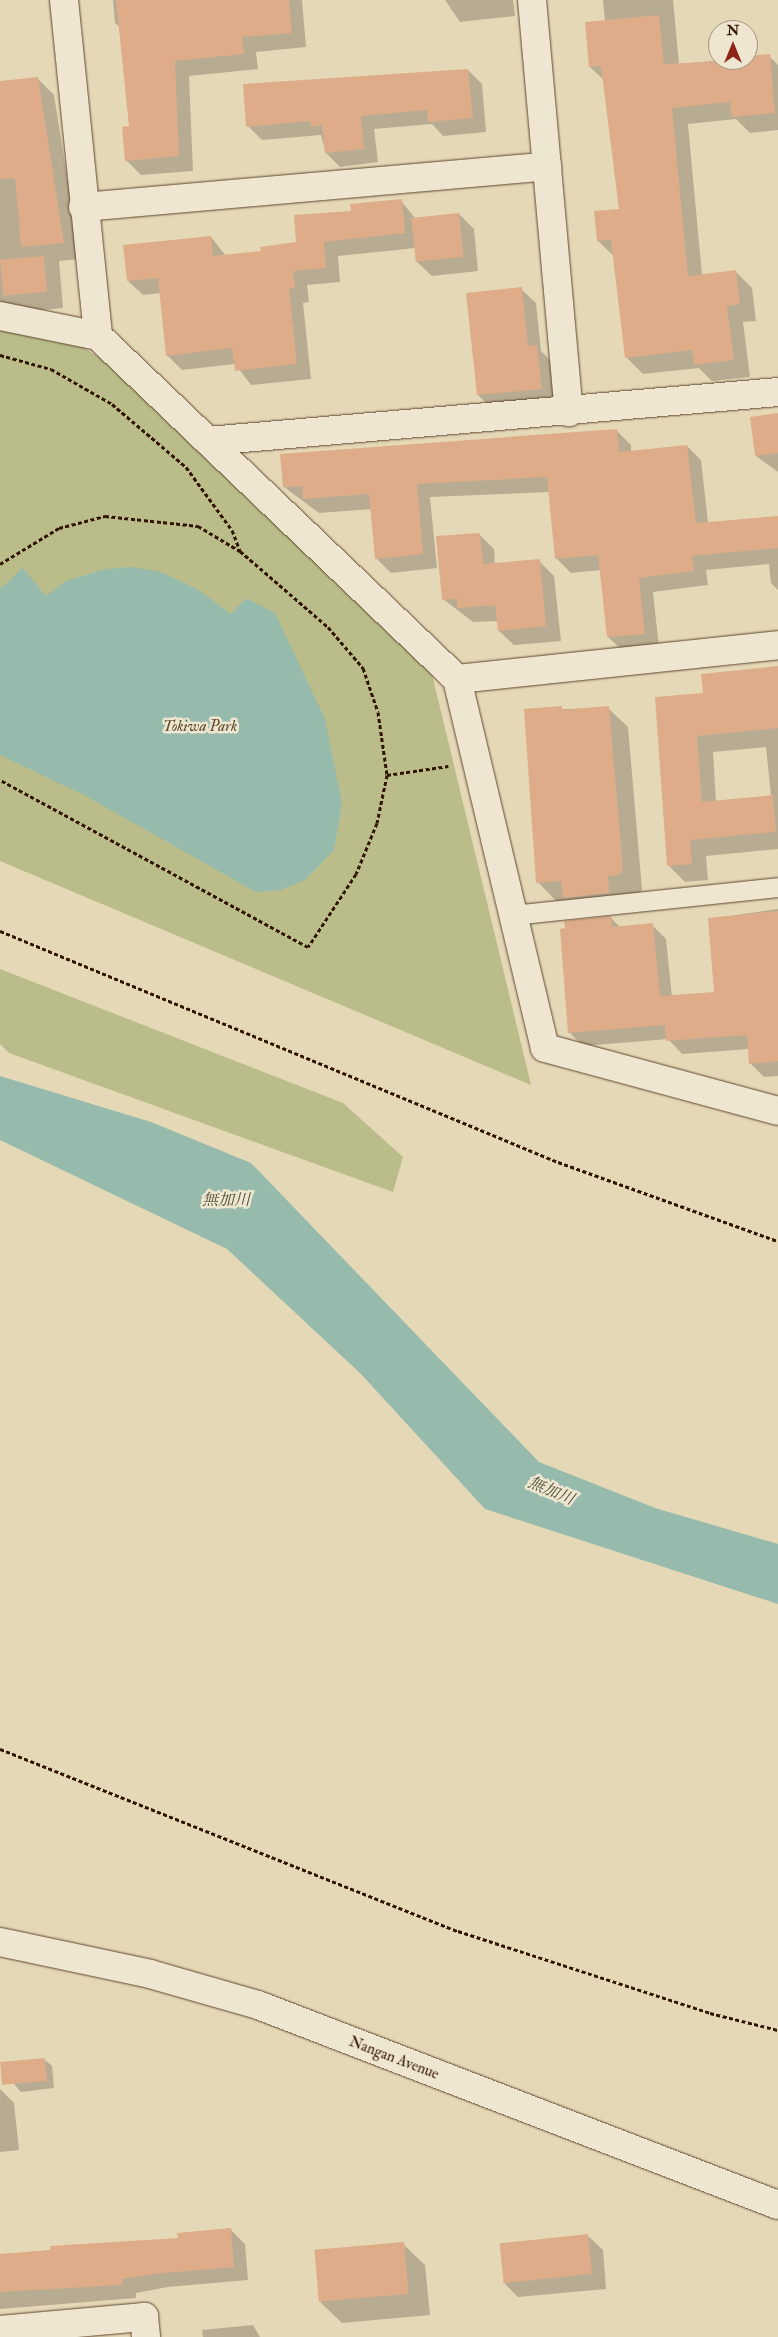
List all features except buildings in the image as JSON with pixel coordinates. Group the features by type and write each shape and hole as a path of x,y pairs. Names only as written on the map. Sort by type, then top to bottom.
{"street":[{"path":"64,0 83,207 98,336"},
{"path":"532,0 569,412"},
{"path":"83,207 548,166"},
{"path":"0,316 98,336 457,679 473,762 544,1048 778,1111"},
{"path":"208,441 569,412 778,392"},
{"path":"457,679 778,645"},
{"name":"Nangan Avenue","path":"0,1942 150,1974 258,2004 778,2205"},
{"path":"0,2330 144,2317 146,2337"}],"lane":[{"path":"512,915 778,887"}],"path":[{"path":"0,355 52,369 112,404 186,467 232,530 240,551"},
{"path":"0,564 58,528 105,516 198,526 240,551 328,627 362,668 378,712 387,775 377,823 356,874 308,947 0,780"},
{"path":"387,775 473,762"},
{"path":"0,931 558,1162 778,1241"},
{"path":"0,1749 458,1931 710,2013 778,2030"}],"green space":[{"name":"Tokiwa Park","path":"0,327 75,342 100,358 431,670 531,1085 0,861"},
{"path":"0,969 343,1103 403,1157 393,1192 9,1053 0,1044"}],"water":[{"path":"133,567 161,572 197,589 231,614 246,598 275,613 325,719 342,803 334,850 305,880 281,890 256,892 84,795 0,755 0,589 23,568 46,596 66,581 105,569"},
{"name":"無加川","path":"0,1076 151,1122 251,1163 539,1462 655,1508 778,1544 778,1604 485,1509 360,1373 227,1249 0,1140"}]}
